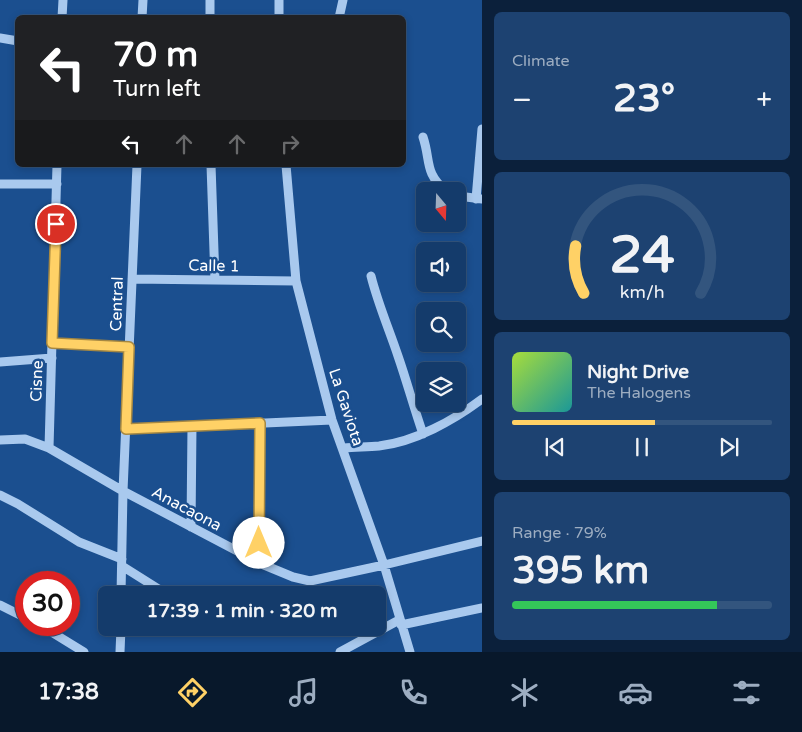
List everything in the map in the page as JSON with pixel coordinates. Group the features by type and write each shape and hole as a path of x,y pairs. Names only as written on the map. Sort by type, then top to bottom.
{"street":[{"path":"62,15 63,0"},
{"path":"142,15 143,0"},
{"path":"210,0 210,15"},
{"path":"279,0 279,15"},
{"path":"340,15 343,0"},
{"path":"0,38 15,40"},
{"path":"466,197 479,199 482,129"},
{"path":"423,137 430,171 437,182"},
{"name":"Cisne","path":"49,448 57,167"},
{"name":"Central","path":"121,586 123,491 136,167"},
{"path":"211,167 215,280"},
{"name":"La Gaviota","path":"286,167 296,281 332,420 344,448 384,565 410,652"},
{"path":"0,184 57,184"},
{"path":"371,276 378,304 396,350 423,434"},
{"name":"Calle 1","path":"132,278 296,281"},
{"path":"52,343 129,347"},
{"path":"0,362 52,358"},
{"path":"344,448 381,446 423,434 457,416 482,399"},
{"path":"126,429 332,420"},
{"path":"259,563 260,423"},
{"path":"192,426 192,527"},
{"name":"Anacaona","path":"0,440 25,438 49,448 123,491 259,563 293,577 310,580 384,565 482,541"},
{"path":"0,495 79,542 122,563 155,586"},
{"path":"0,605 15,612"},
{"path":"340,652 400,623 482,608"},
{"path":"58,636 84,652"},
{"path":"120,652 121,636"}],"route":[{"path":"56,224 52,343 129,347 126,429 260,423 259,543"}]}
